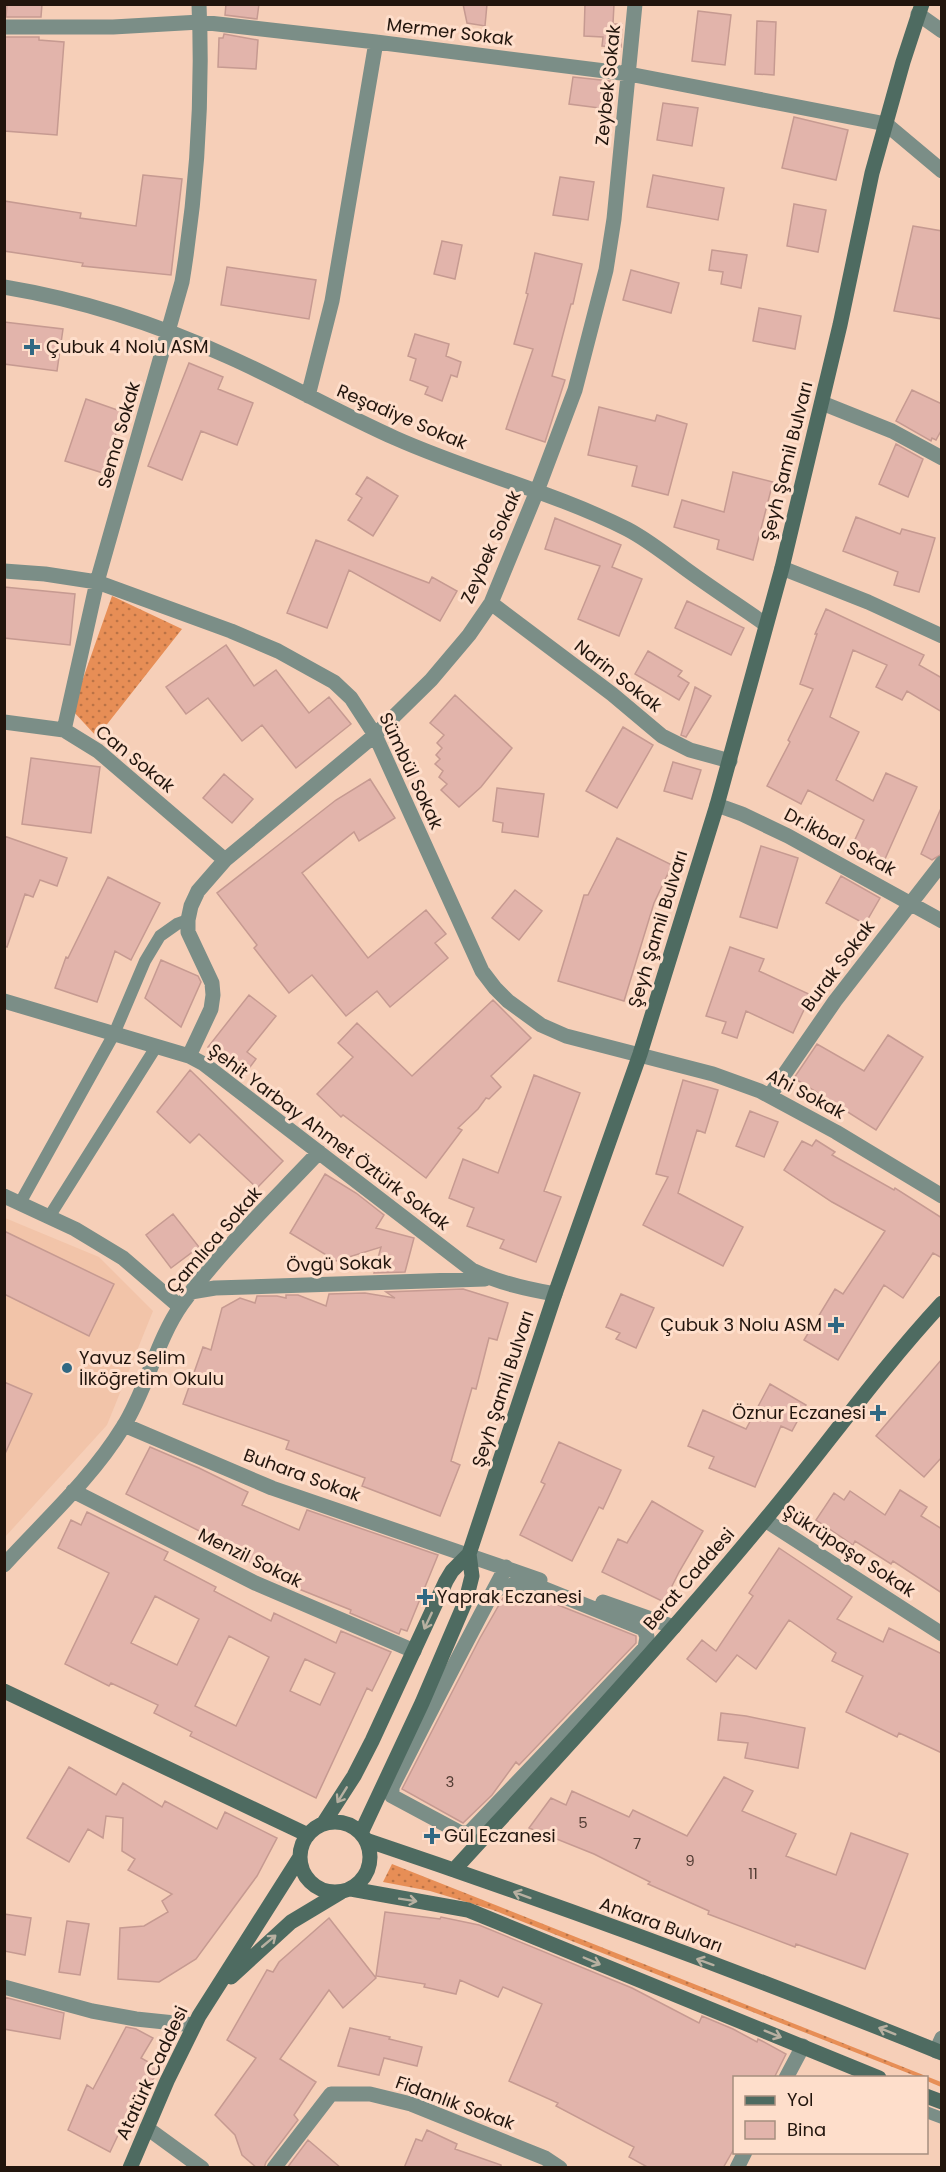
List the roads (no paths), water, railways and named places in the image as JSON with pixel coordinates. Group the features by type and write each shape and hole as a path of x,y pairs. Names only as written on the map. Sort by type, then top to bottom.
{"main road":[{"name":"Şeyh Şamil Bulvarı","path":"323,1824 368,1750 446,1581 452,1571 469,1554 555,1294 639,1054 717,806 782,568 822,404 861,222 886,124 920,10"},
{"name":"Berat Caddesi","path":"454,1870 674,1628 765,1520 910,1338 942,1303"},
{"path":"363,1837 466,1600 472,1576 469,1554"},
{"path":"4,1691 308,1834"},
{"path":"346,1891 360,1882 366,1873 370,1862 370,1851 363,1837 353,1827 343,1823 323,1824 308,1834 302,1845 300,1857 302,1869 308,1880 317,1888 329,1892 346,1891 468,1910 874,2076"},
{"name":"Ankara Bulvarı","path":"363,1837 940,2048"},
{"name":"Atatürk Caddesi","path":"130,2168 194,2025 300,1857"},
{"name":"Atatürk Caddesi","path":"212,1995 259,1949 291,1922 346,1891"},
{"path":"928,2096 942,2102"}],"street":[{"name":"Sema Sokak","path":"64,730 97,582 183,282 190,234 198,126 199,4"},
{"name":"Zeybek Sokak","path":"188,920 198,891 225,860 375,735 431,680 470,635 491,603 575,390 606,270 614,219 636,4"},
{"path":"920,10 942,31"},
{"name":"Mermer Sokak","path":"4,27 113,27 200,22 629,74 886,124"},
{"path":"308,396 332,301 376,42"},
{"path":"886,124 942,171"},
{"name":"Reşadiye Sokak","path":"4,287 68,300 137,319 230,357 397,439 537,491 629,530 765,624"},
{"path":"822,404 892,431 942,458"},
{"path":"782,568 868,602 942,636"},
{"name":"Sümbül Sokak","path":"4,572 45,574 97,582 231,631 305,665 334,682 351,698 375,735 482,971 495,988 524,1014 541,1025 566,1036 639,1054"},
{"name":"Narin Sokak","path":"491,603 612,694 662,736 690,750 730,761"},
{"name":"Can Sokak","path":"4,722 64,730 98,751 225,860"},
{"name":"Dr.İkbal Sokak","path":"717,806 764,824 942,921"},
{"name":"Burak Sokak","path":"770,1095 835,1001 942,863"},
{"path":"188,920 188,932 192,944 212,983 213,995 211,1009 189,1056"},
{"name":"Şehit Yarbay Ahmet Öztürk Sokak","path":"4,1001 189,1056 204,1064 460,1262 489,1279 514,1287 555,1294"},
{"name":"Ahi Sokak","path":"639,1054 713,1074 770,1095 942,1196"},
{"name":"Çamlıca Sokak","path":"4,1565 93,1468 124,1425 180,1307 191,1292 319,1152"},
{"path":"4,1196 75,1228 123,1258 180,1307"},
{"name":"Övgü Sokak","path":"191,1292 215,1288 489,1279"},
{"name":"Buhara Sokak","path":"124,1425 272,1488 469,1554 674,1628"},
{"name":"Menzil Sokak","path":"73,1491 255,1583 414,1651"},
{"name":"Şükrüpaşa Sokak","path":"765,1520 942,1634"},
{"path":"494,1590 515,1584 530,1583 644,1629 647,1637 645,1648 469,1833 461,1833 392,1796 392,1787 494,1590 506,1567"},
{"path":"4,1987 92,2011 136,2019 194,2025"},
{"path":"787,2076 803,2046"},
{"name":"Fidanlık Sokak","path":"274,2168 331,2094 370,2094 411,2104 545,2158 560,2168"},
{"path":"147,2128 202,2168"},
{"path":"737,2168 744,2154"}],"lane":[{"path":"20,1203 114,1034 144,961 160,936 177,924 188,920"},
{"path":"49,1217 156,1047"},
{"path":"928,2112 942,2118"}],"place":[{"name":"Çubuk 4 Nolu ASM","path":"32,347"},
{"name":"Çubuk 3 Nolu ASM","path":"836,1325"},
{"name":"Yavuz Selim İlköğretim Okulu","path":"67,1368"},
{"name":"Öznur Eczanesi","path":"878,1413"},
{"name":"Yaprak Eczanesi","path":"425,1597"},
{"name":"Gül Eczanesi","path":"432,1836"}]}
